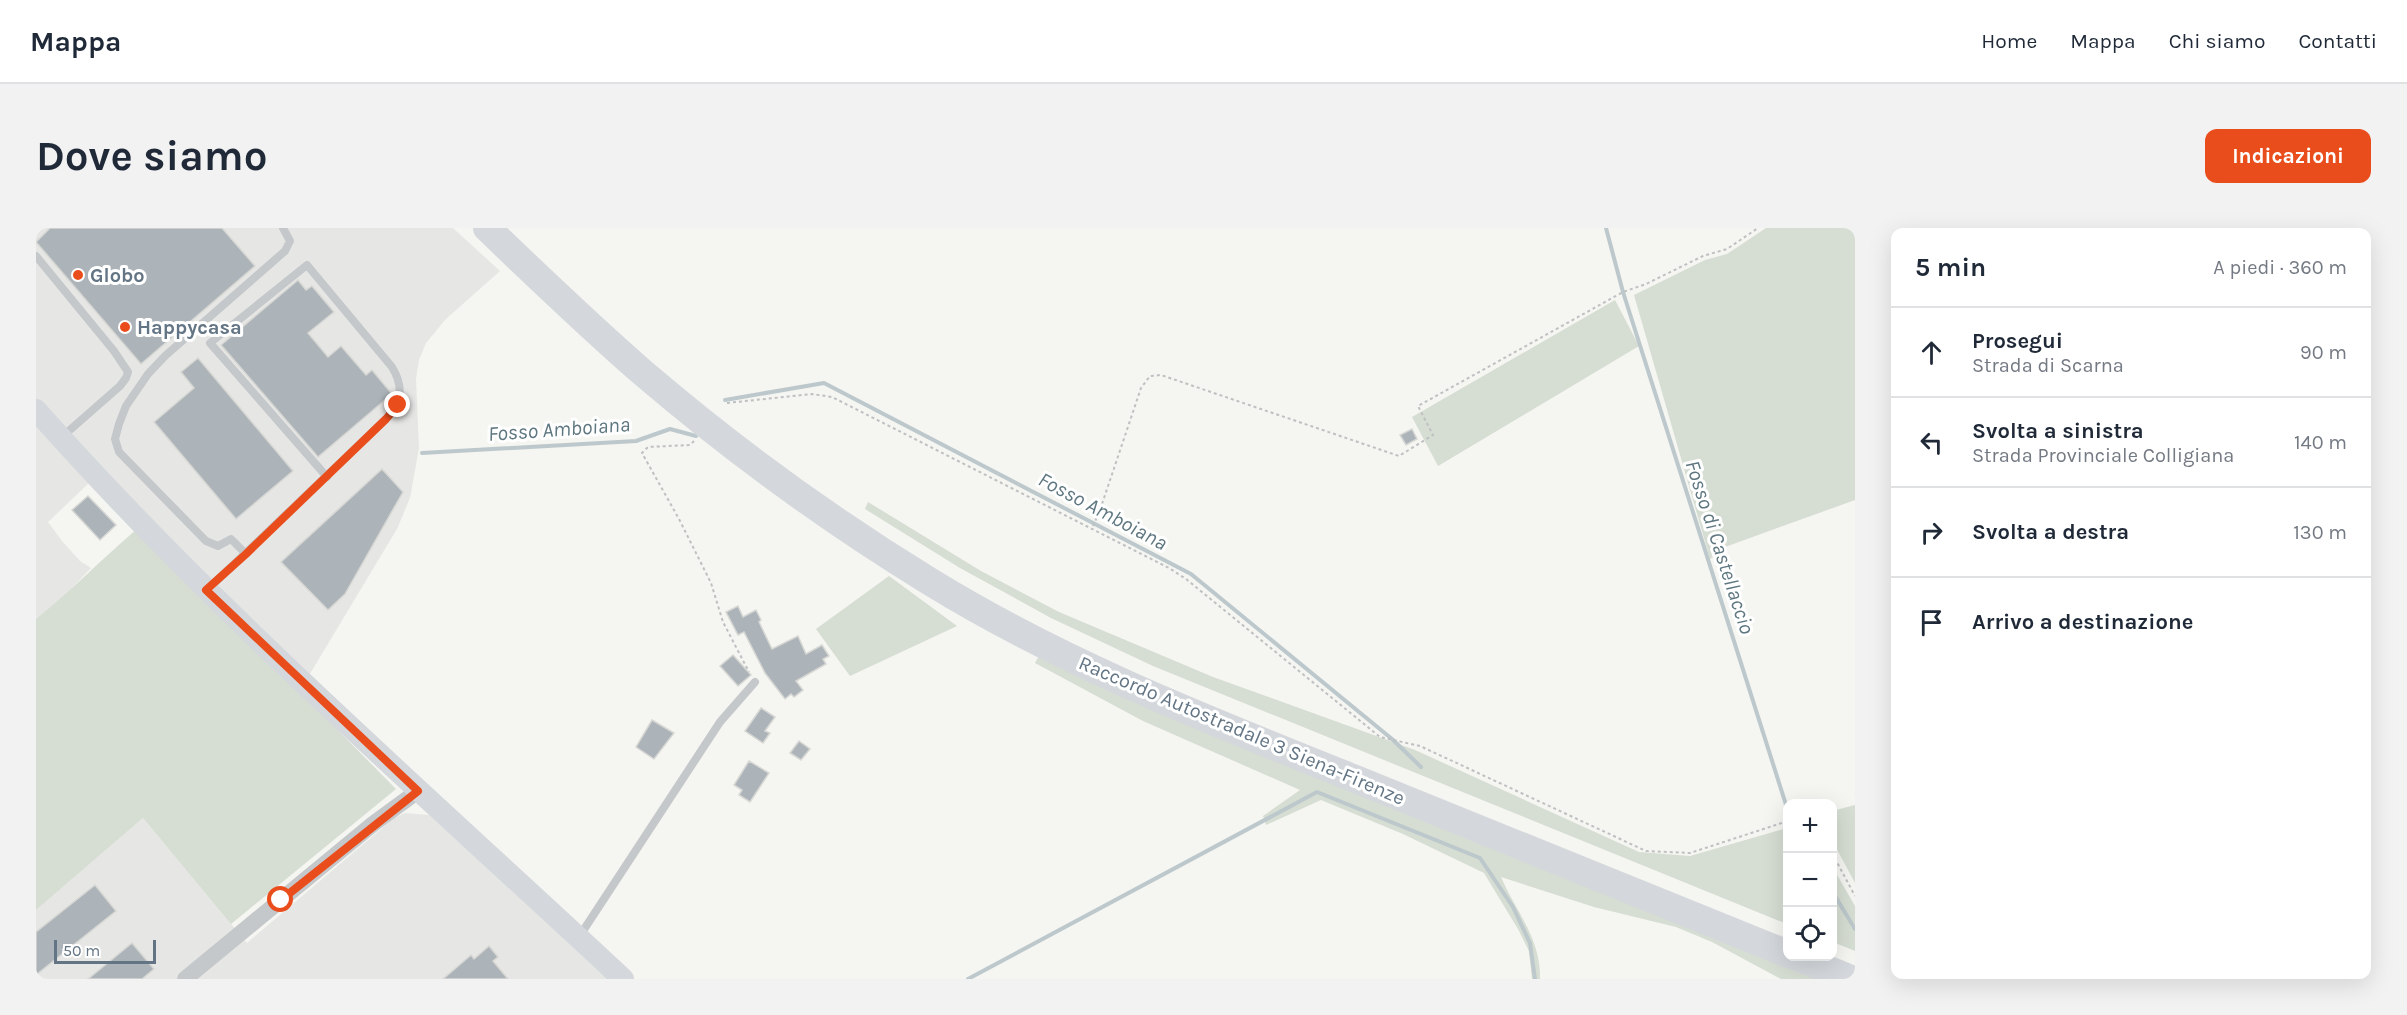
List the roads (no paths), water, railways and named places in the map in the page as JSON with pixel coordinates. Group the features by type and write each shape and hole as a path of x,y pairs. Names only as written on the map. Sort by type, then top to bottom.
{"highway":[{"name":"Raccordo Autostradale 3 Siena-Firenze","path":"487,228 648,366 784,474 833,520 932,582 1015,630 1133,688 1783,952"},
{"name":"Raccordo Autostradale 3 Siena-Firenze","path":"513,230 592,306 648,366"},
{"name":"Raccordo Autostradale 3 Siena-Firenze","path":"784,474 844,508 958,580 1085,648 1161,682 1783,933"},
{"path":"1837,955 1855,962"},
{"path":"1805,961 1851,979"}],"main road":[{"path":"36,410 206,590 418,791 623,979"}],"street":[{"path":"185,979 364,832 418,791"}],"lane":[{"path":"246,554 231,539 218,546 206,541 119,452 116,434 126,406 156,365 285,251 290,241 284,228"},
{"path":"36,256 114,351 128,372 120,386 60,438"},
{"path":"206,590 327,477 394,410 400,399 400,386 392,367 307,265 210,343 327,477"},
{"path":"579,938 720,722 755,682"}],"waterway":[{"name":"Fosso di Castellaccio","path":"1606,228 1623,292 1784,799"},
{"name":"Fosso Amboiana","path":"725,400 824,383 1191,574 1392,739 1421,767"},
{"name":"Fosso Amboiana","path":"422,453 636,441 670,429 696,436"},
{"path":"968,979 1317,792 1480,858 1513,907 1530,943 1535,979"},
{"name":"Fosso di Castellaccio","path":"1837,899 1855,929"}],"place":[{"name":"Globo","path":"78,275"},
{"name":"Happycasa","path":"125,327"}]}
